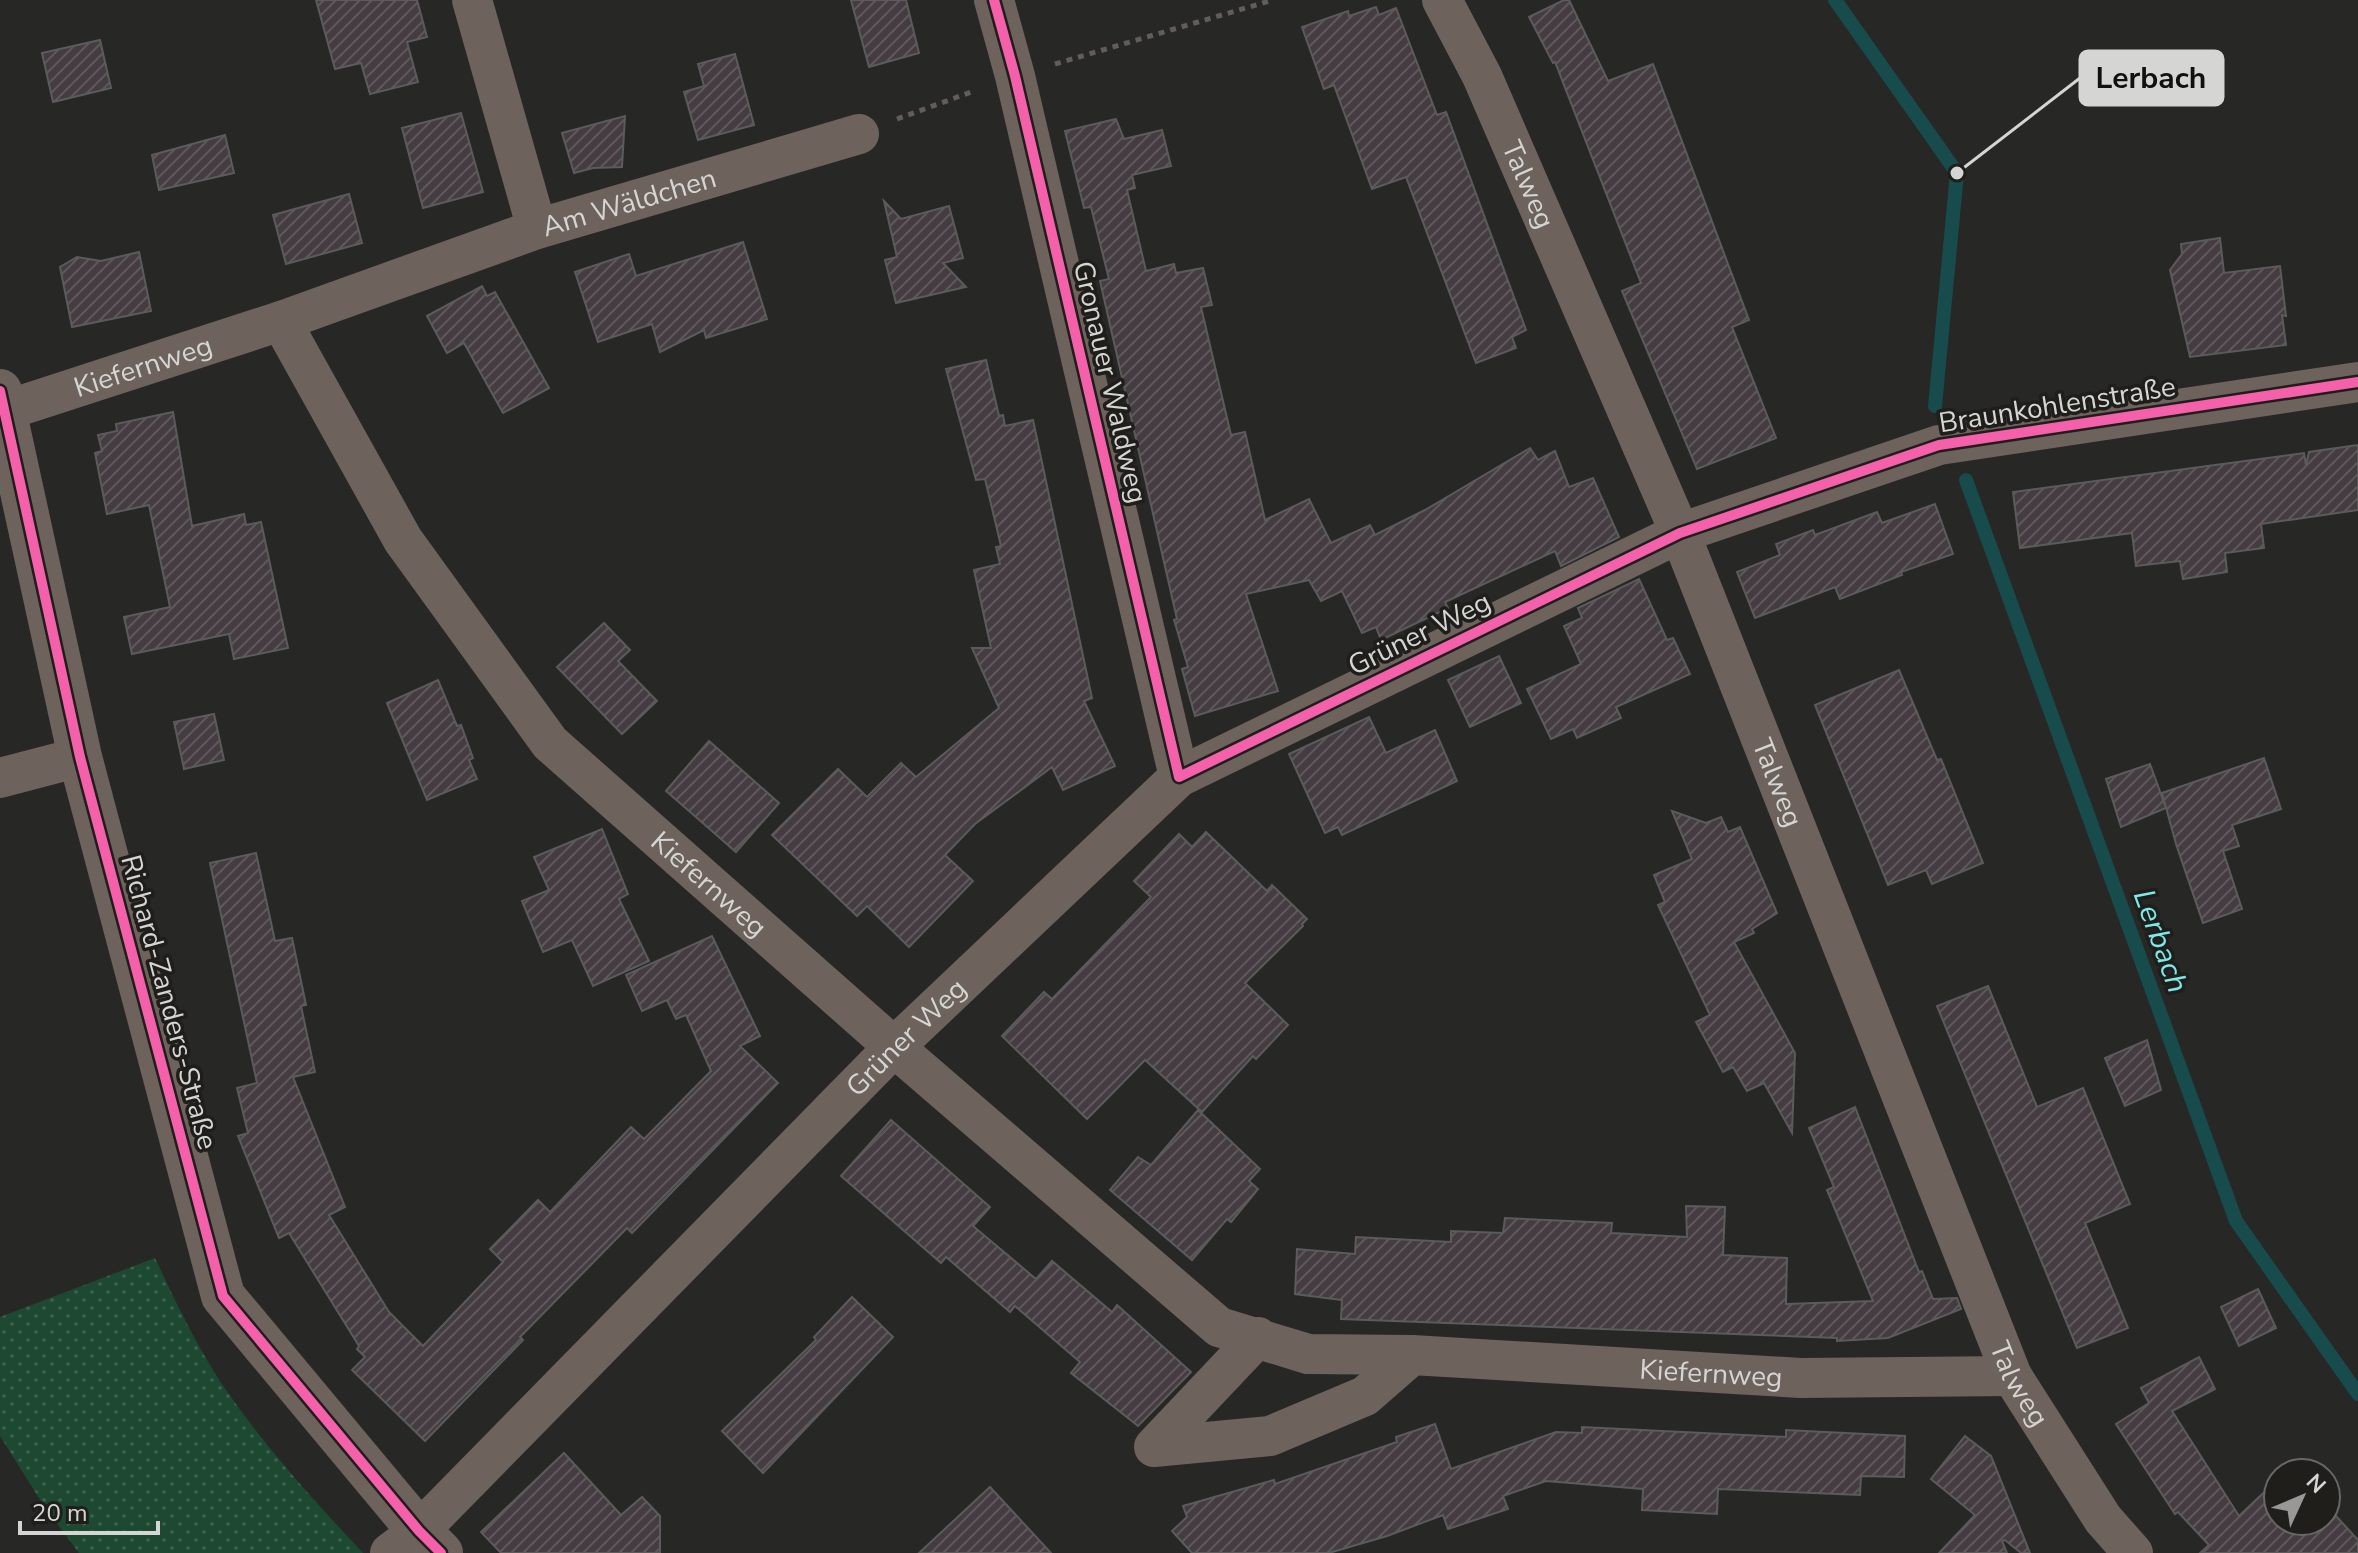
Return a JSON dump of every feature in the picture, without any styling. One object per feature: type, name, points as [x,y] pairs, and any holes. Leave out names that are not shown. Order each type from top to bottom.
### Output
[{"type":"street","name":"Am Wäldchen","points":[[472,0],[537,229],[859,134]]},
{"type":"street","name":"Gronauer Waldweg","points":[[994,0],[1015,76],[1179,777]]},
{"type":"street","name":"Talweg","points":[[1442,0],[1482,76],[1680,533],[2012,1376],[2103,1519],[2133,1553]]},
{"type":"street","name":"Kiefernweg","points":[[2,401],[281,321],[537,229]]},
{"type":"street","name":"Kiefernweg","points":[[281,321],[403,540],[550,743],[894,1047],[1219,1327],[1308,1354],[1412,1355],[1801,1378],[2012,1376]]},
{"type":"street","name":"Braunkohlenstraße","points":[[1680,533],[1939,445],[2358,382]]},
{"type":"street","name":"Richard-Zanders-Straße","points":[[2,401],[80,757],[223,1296],[417,1546]]},
{"type":"street","name":"Grüner Weg","points":[[417,1546],[894,1047],[1179,777],[1680,533]]},
{"type":"street","points":[[0,778],[80,757]]},
{"type":"street","points":[[1258,1337],[1154,1447],[1270,1436],[1365,1396],[1412,1355]]},
{"type":"path","points":[[859,134],[1015,76],[1273,0]]},
{"type":"green space","points":[[155,1258],[198,1344],[228,1393],[292,1475],[363,1553],[79,1553],[44,1506],[0,1436],[0,1317]]},
{"type":"building","points":[[316,0],[417,0],[427,37],[407,42],[418,82],[370,94],[361,63],[335,69]]},
{"type":"building","points":[[851,0],[906,0],[919,53],[869,67]]},
{"type":"building","points":[[1569,0],[1608,81],[1653,64],[1749,320],[1732,327],[1776,438],[1697,469],[1622,291],[1641,283],[1555,62],[1529,17]]},
{"type":"building","points":[[1376,7],[1379,15],[1396,8],[1437,115],[1446,112],[1526,330],[1512,337],[1516,348],[1476,363],[1406,177],[1372,189],[1334,85],[1324,89],[1302,27],[1348,11],[1349,16]]},
{"type":"building","points":[[100,40],[111,88],[53,102],[42,53]]},
{"type":"building","points":[[735,54],[754,125],[698,140],[684,92],[704,86],[698,64]]},
{"type":"building","points":[[461,113],[483,192],[423,208],[402,128]]},
{"type":"building","points":[[625,116],[622,167],[593,168],[574,173],[562,133]]},
{"type":"building","points":[[1116,119],[1124,139],[1162,130],[1171,166],[1132,175],[1135,188],[1127,190],[1146,271],[1174,264],[1176,273],[1203,268],[1212,305],[1201,307],[1231,435],[1245,432],[1265,520],[1309,499],[1331,543],[1370,525],[1375,535],[1425,510],[1530,448],[1538,460],[1555,451],[1569,487],[1593,478],[1619,537],[1561,566],[1555,551],[1445,602],[1448,608],[1381,640],[1376,627],[1362,633],[1342,591],[1321,601],[1309,580],[1246,594],[1278,691],[1195,716],[1182,669],[1188,667],[1174,620],[1177,619],[1100,281],[1109,279],[1091,207],[1084,208],[1065,131]]},
{"type":"building","points":[[225,135],[234,173],[159,190],[152,155]]},
{"type":"building","points":[[349,194],[362,243],[286,264],[273,215]]},
{"type":"building","points":[[884,201],[901,219],[949,206],[963,258],[943,263],[966,287],[896,303],[885,260],[897,257]]},
{"type":"building","points":[[2220,238],[2224,273],[2280,266],[2286,345],[2190,357],[2170,270],[2182,254],[2181,244]]},
{"type":"building","points":[[743,242],[767,319],[706,338],[704,330],[660,352],[652,324],[598,342],[575,272],[629,254],[636,276]]},
{"type":"building","points":[[139,252],[151,311],[72,327],[60,267],[77,257],[101,261]]},
{"type":"building","points":[[482,286],[487,296],[495,292],[549,388],[503,413],[464,343],[447,353],[427,316]]},
{"type":"building","points":[[986,360],[999,416],[1003,415],[1005,426],[1033,420],[1092,698],[1084,701],[1115,766],[1063,790],[1052,767],[975,824],[945,855],[973,881],[909,947],[867,906],[857,916],[772,835],[838,769],[867,797],[901,763],[916,777],[999,708],[972,648],[991,648],[974,570],[1000,564],[996,547],[1001,546],[985,479],[976,480],[946,369]]},
{"type":"building","points":[[173,412],[192,526],[244,514],[246,525],[261,522],[288,648],[234,659],[229,634],[132,654],[124,617],[170,607],[149,505],[107,514],[95,453],[102,451],[98,435],[117,431],[116,424]]},
{"type":"building","points":[[2358,445],[2358,510],[2261,524],[2264,548],[2225,553],[2227,572],[2183,579],[2180,561],[2136,566],[2132,533],[2020,548],[2013,492],[2304,453],[2306,465],[2309,452]]},
{"type":"building","points":[[1935,504],[1953,554],[1901,572],[1902,575],[1840,599],[1835,587],[1755,618],[1737,572],[1780,555],[1776,544],[1813,530],[1815,535],[1877,512],[1882,523]]},
{"type":"building","points":[[1639,579],[1667,640],[1673,638],[1690,674],[1616,707],[1621,718],[1577,738],[1573,729],[1551,739],[1527,689],[1581,664],[1564,626],[1582,618],[1578,608]]},
{"type":"building","points":[[604,623],[630,650],[618,661],[657,701],[622,734],[557,667]]},
{"type":"building","points":[[1499,656],[1521,703],[1470,727],[1448,680]]},
{"type":"building","points":[[1899,670],[1937,760],[1941,759],[1983,863],[1932,884],[1926,870],[1888,885],[1815,705]]},
{"type":"building","points":[[438,680],[457,726],[461,725],[477,779],[427,800],[387,703]]},
{"type":"building","points":[[214,714],[224,760],[184,769],[174,722]]},
{"type":"building","points":[[1369,717],[1386,753],[1435,730],[1457,781],[1342,835],[1338,827],[1325,833],[1289,754]]},
{"type":"building","points":[[709,741],[779,803],[736,852],[666,791]]},
{"type":"building","points":[[2264,758],[2281,809],[2232,825],[2239,846],[2223,851],[2242,909],[2203,923],[2162,793]]},
{"type":"building","points":[[2150,764],[2166,808],[2121,827],[2106,779]]},
{"type":"building","points":[[1672,811],[1706,823],[1721,817],[1728,832],[1740,827],[1777,913],[1752,929],[1754,933],[1734,942],[1795,1053],[1792,1133],[1764,1083],[1747,1091],[1733,1067],[1723,1072],[1696,1022],[1710,1015],[1658,905],[1665,902],[1654,875],[1692,859]]},
{"type":"building","points":[[602,829],[628,894],[619,899],[649,961],[593,986],[572,940],[543,952],[522,901],[549,890],[534,857]]},
{"type":"building","points":[[1206,832],[1267,891],[1272,885],[1307,919],[1245,983],[1288,1025],[1256,1059],[1253,1056],[1202,1112],[1145,1060],[1087,1119],[1002,1036],[1044,992],[1052,999],[1151,897],[1134,881],[1179,834],[1192,847]]},
{"type":"building","points":[[256,853],[275,941],[292,938],[306,1005],[301,1006],[315,1072],[293,1077],[345,1207],[329,1215],[389,1312],[423,1346],[503,1262],[490,1249],[538,1200],[550,1212],[631,1127],[644,1139],[711,1071],[686,1015],[676,1019],[667,1000],[642,1011],[626,975],[712,936],[760,1036],[740,1046],[778,1083],[632,1233],[627,1228],[520,1337],[523,1340],[425,1441],[352,1370],[365,1357],[357,1349],[359,1346],[289,1233],[279,1238],[238,1136],[248,1133],[237,1088],[257,1083],[210,863]]},
{"type":"building","points":[[1988,986],[2037,1107],[2083,1088],[2130,1204],[2085,1223],[2128,1328],[2077,1348],[1937,1006]]},
{"type":"building","points":[[2147,1040],[2161,1090],[2125,1106],[2105,1058]]},
{"type":"building","points":[[1855,1107],[1919,1272],[1922,1271],[1933,1299],[1957,1298],[1961,1309],[1888,1338],[1837,1341],[1837,1338],[1341,1319],[1342,1300],[1295,1294],[1297,1249],[1355,1254],[1356,1237],[1451,1242],[1451,1231],[1503,1233],[1505,1218],[1612,1223],[1611,1233],[1687,1237],[1686,1206],[1725,1207],[1723,1255],[1787,1258],[1786,1304],[1873,1301],[1827,1190],[1834,1187],[1809,1128]]},
{"type":"building","points":[[1198,1110],[1260,1169],[1249,1181],[1258,1189],[1231,1222],[1227,1219],[1192,1260],[1110,1190],[1138,1157],[1151,1165]]},
{"type":"building","points":[[891,1120],[990,1207],[973,1226],[1036,1279],[1052,1261],[1112,1312],[1117,1305],[1191,1372],[1138,1426],[1071,1373],[1080,1362],[1015,1306],[1010,1312],[946,1257],[941,1263],[841,1176]]},
{"type":"building","points":[[2258,1289],[2276,1328],[2239,1346],[2221,1307]]},
{"type":"building","points":[[852,1297],[893,1337],[763,1473],[722,1431],[816,1340],[814,1337]]},
{"type":"building","points":[[2199,1357],[2215,1389],[2172,1411],[2239,1516],[2262,1494],[2262,1537],[2342,1537],[2342,1522],[2358,1540],[2358,1553],[2200,1553],[2209,1545],[2178,1512],[2175,1514],[2116,1424],[2149,1403],[2141,1388]]},
{"type":"building","points":[[1435,1424],[1451,1469],[1556,1432],[1582,1433],[1582,1427],[1786,1437],[1786,1430],[1905,1436],[1904,1477],[1861,1476],[1860,1495],[1718,1489],[1717,1514],[1642,1510],[1643,1489],[1546,1481],[1503,1496],[1508,1509],[1448,1529],[1443,1515],[1329,1553],[1192,1553],[1172,1531],[1187,1517],[1183,1506],[1274,1480],[1275,1484],[1397,1442],[1396,1437]]},
{"type":"building","points":[[1965,1436],[1991,1456],[2030,1553],[2021,1553],[2005,1540],[2002,1541],[2007,1553],[1939,1553],[1975,1515],[1931,1479]]},
{"type":"building","points":[[564,1453],[621,1515],[642,1497],[660,1516],[660,1553],[501,1553],[481,1532]]},
{"type":"building","points":[[990,1487],[1051,1553],[919,1553]]},
{"type":"waterway","name":"Lerbach","points":[[1835,0],[1957,173],[1935,406]]},
{"type":"waterway","name":"Lerbach","points":[[1966,480],[2236,1221],[2358,1394]]},
{"type":"cycle path","points":[[994,0],[1015,76],[1179,777],[1680,533],[1939,445],[2358,382]]},
{"type":"cycle path","points":[[0,391],[80,757],[223,1296],[419,1531],[441,1553]]},
{"type":"place","name":"Lerbach","points":[[1957,173]]}]
